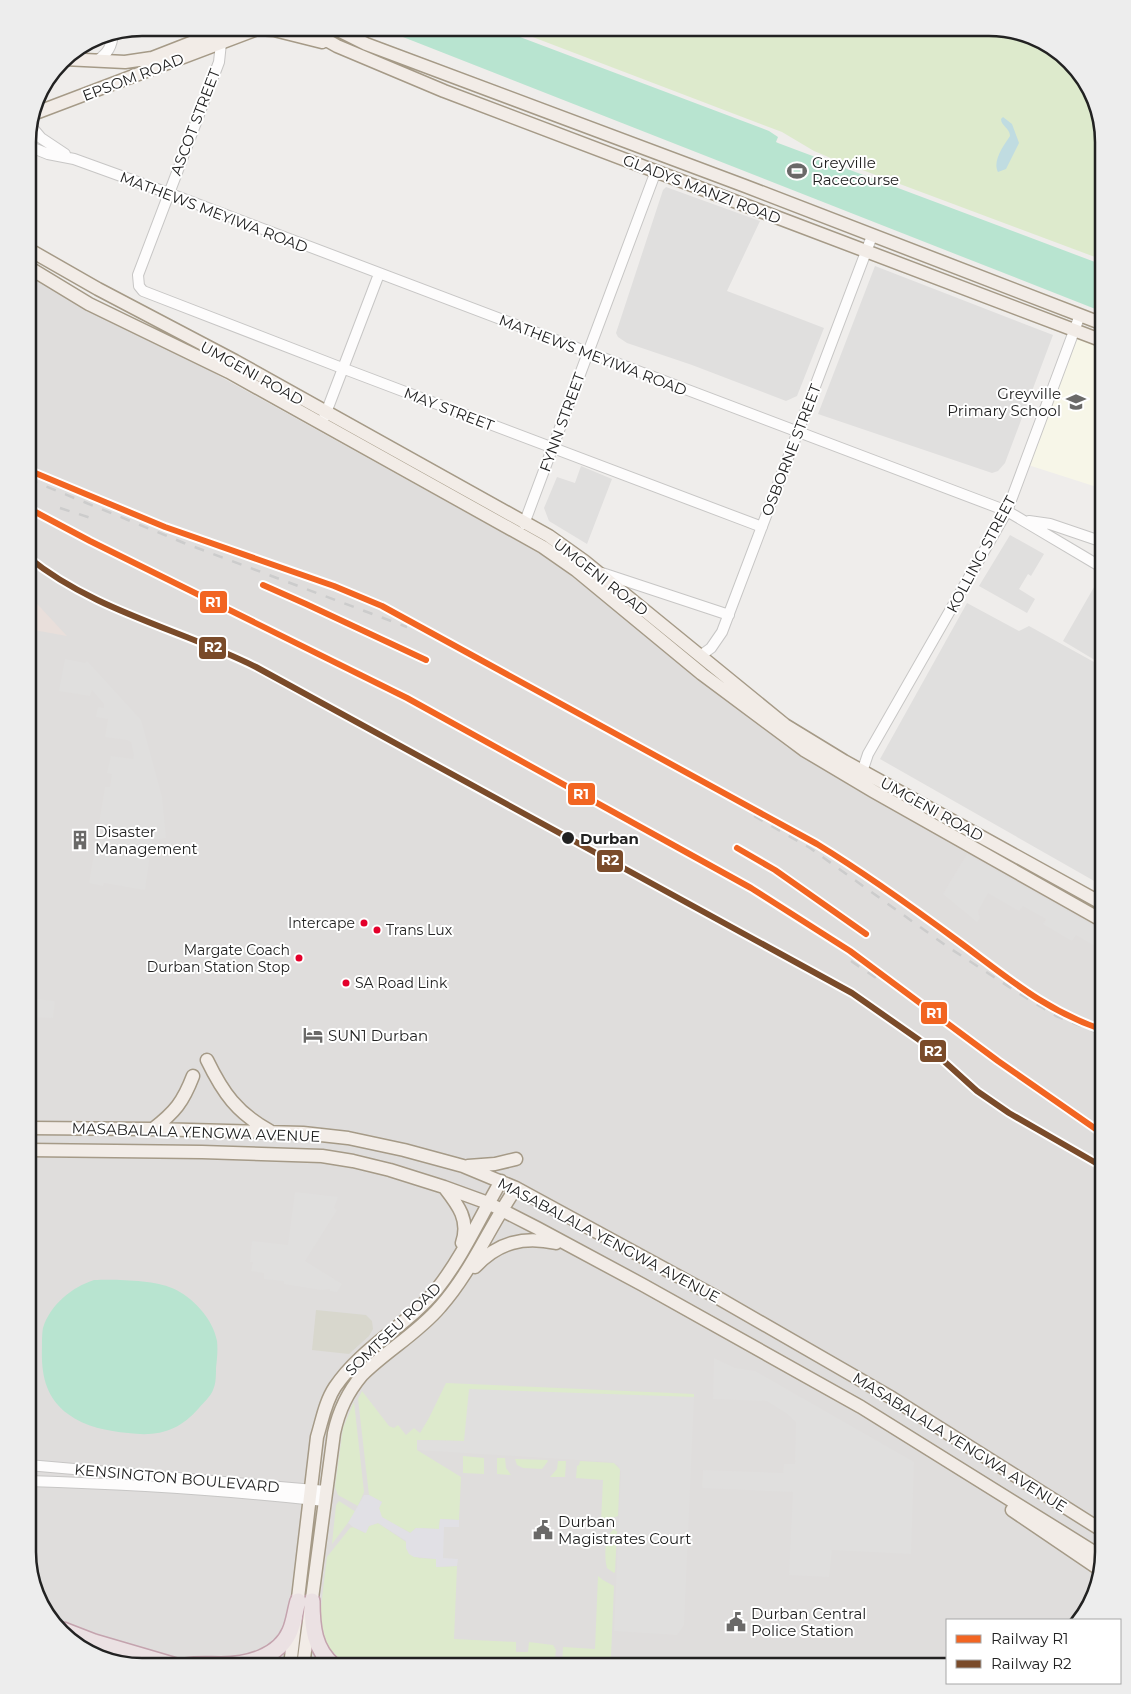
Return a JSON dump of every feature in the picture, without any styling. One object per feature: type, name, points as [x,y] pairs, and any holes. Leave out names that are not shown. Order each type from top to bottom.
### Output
[{"type":"highway","points":[[261,1658],[277,1649],[285,1641],[305,1601]]},
{"type":"highway","points":[[305,1601],[315,1636],[322,1654],[326,1658]]},
{"type":"highway","points":[[78,1636],[149,1658]]},
{"type":"main road","name":"EPSOM ROAD","points":[[76,59],[132,61],[152,58],[208,36]]},
{"type":"main road","name":"EPSOM ROAD","points":[[41,111],[237,36]]},
{"type":"main road","points":[[298,36],[337,46]]},
{"type":"main road","name":"GLADYS MANZI ROAD","points":[[319,36],[337,46],[444,91],[655,175],[1095,338]]},
{"type":"main road","name":"GLADYS MANZI ROAD","points":[[350,36],[366,44],[663,155],[1095,321]]},
{"type":"main road","points":[[444,91],[450,76]]},
{"type":"main road","points":[[655,175],[663,155]]},
{"type":"main road","name":"UMGENI ROAD","points":[[36,254],[288,399],[568,548],[786,725],[860,776],[1095,916]]},
{"type":"main road","name":"UMGENI ROAD","points":[[36,272],[89,304],[232,367]]},
{"type":"main road","points":[[89,304],[98,289]]},
{"type":"main road","name":"UMGENI ROAD","points":[[324,418],[557,556],[658,639],[782,735],[1095,899]]},
{"type":"main road","points":[[207,1060],[217,1080],[234,1105],[250,1119],[274,1132]]},
{"type":"main road","points":[[153,1129],[179,1106],[193,1076]]},
{"type":"main road","name":"MASABALALA YENGWA AVENUE","points":[[36,1128],[303,1133],[348,1138],[404,1150],[463,1166],[516,1188],[720,1299],[924,1419],[1095,1525]]},
{"type":"main road","name":"MASABALALA YENGWA AVENUE","points":[[36,1150],[202,1152],[322,1156],[390,1170],[488,1203],[718,1326],[861,1407],[1095,1553]]},
{"type":"main road","points":[[463,1166],[495,1164],[516,1159]]},
{"type":"main road","name":"SOMTSEU ROAD","points":[[303,1658],[310,1494],[317,1437],[327,1403],[334,1388],[352,1365],[435,1291],[449,1272],[501,1181]]},
{"type":"main road","points":[[444,1187],[460,1208],[465,1224],[462,1244],[449,1272]]},
{"type":"main road","name":"SOMTSEU ROAD","points":[[292,1658],[326,1496],[337,1421],[343,1403],[352,1387],[375,1362],[412,1334],[439,1309],[462,1281],[516,1188]]},
{"type":"main road","points":[[462,1281],[486,1256],[498,1247],[510,1242],[536,1240],[568,1245]]},
{"type":"main road","points":[[861,1407],[1094,1566]]},
{"type":"main road","points":[[924,1419],[1029,1478],[1095,1518]]},
{"type":"street","points":[[98,60],[108,52],[112,41]]},
{"type":"street","name":"ASCOT STREET","points":[[139,286],[138,276],[219,62],[221,42]]},
{"type":"street","name":"MATHEWS MEYIWA ROAD","points":[[36,132],[50,146],[74,160]]},
{"type":"street","name":"MATHEWS MEYIWA ROAD","points":[[36,149],[74,160],[168,193],[1007,511],[1095,563]]},
{"type":"street","name":"FYNN STREET","points":[[524,524],[655,175]]},
{"type":"street","name":"OSBORNE STREET","points":[[700,656],[712,648],[717,641],[729,615],[872,236]]},
{"type":"street","points":[[324,418],[379,274]]},
{"type":"street","name":"MAY STREET","points":[[139,286],[143,291],[152,296],[762,528]]},
{"type":"street","name":"KOLLING STREET","points":[[860,776],[868,754],[1007,511],[1080,316]]},
{"type":"street","points":[[1026,521],[1050,524],[1095,539]]},
{"type":"street","points":[[596,572],[729,615]]},
{"type":"street","name":"KENSINGTON BOULEVARD","points":[[36,1466],[326,1496]]},
{"type":"street","name":"KENSINGTON BOULEVARD","points":[[36,1481],[310,1494]]},
{"type":"shaded area","points":[[666,187],[760,221],[727,291],[824,328],[797,396],[786,401],[692,365],[627,343],[618,337],[616,333],[663,190]]},
{"type":"shaded area","points":[[875,266],[1053,335],[1005,463],[998,471],[992,473],[818,414]]},
{"type":"shaded area","points":[[36,274],[550,559],[787,747],[1095,917],[1095,1552],[1094,1566],[1087,1592],[1073,1616],[1071,1619],[946,1619],[946,1658],[135,1658],[108,1652],[83,1640],[63,1622],[50,1605],[40,1579],[36,1552]]},
{"type":"shaded area","name":"Greyville Primary School","points":[[1074,331],[1095,338],[1095,486],[1025,464]]},
{"type":"shaded area","points":[[581,466],[612,479],[587,544],[549,521],[544,508],[557,477],[575,483]]},
{"type":"shaded area","points":[[1010,535],[1044,554],[1031,576],[1028,574],[1019,589],[1035,599],[1027,613],[979,586]]},
{"type":"shaded area","points":[[1095,585],[1095,660],[1063,641]]},
{"type":"shaded area","points":[[36,603],[67,636],[36,630]]},
{"type":"shaded area","points":[[967,603],[1019,631],[1029,626],[1095,663],[1095,881],[880,759]]},
{"type":"shaded area","points":[[65,659],[85,663],[87,661],[141,720],[162,797],[166,838],[152,840],[145,890],[104,883],[103,886],[89,883],[105,787],[110,787],[112,774],[107,773],[111,756],[133,759],[134,755],[131,742],[105,737],[108,719],[96,717],[98,707],[104,708],[104,704],[92,690],[90,696],[59,691]]},
{"type":"shaded area","points":[[967,854],[1095,926],[1095,946],[1076,935],[1072,941],[1043,924],[1046,919],[1023,906],[1019,911],[988,893],[978,911],[980,918],[977,922],[943,894]]},
{"type":"shaded area","points":[[36,999],[55,1001],[53,1018],[36,1017]]},
{"type":"shaded area","points":[[295,1192],[338,1197],[334,1208],[337,1210],[305,1261],[342,1284],[337,1292],[330,1291],[330,1289],[321,1290],[284,1284],[284,1281],[264,1279],[264,1273],[251,1271],[253,1262],[250,1262],[252,1241],[288,1245]]},
{"type":"shaded area","points":[[316,1310],[366,1315],[372,1321],[373,1329],[369,1336],[349,1354],[312,1350]]},
{"type":"shaded area","points":[[714,1358],[735,1368],[755,1371],[914,1462],[911,1554],[832,1550],[829,1577],[789,1575],[793,1492],[702,1488],[703,1470],[783,1473],[784,1464],[795,1464],[796,1422],[767,1401],[713,1399]]},
{"type":"shaded area","points":[[469,1389],[694,1397],[684,1625],[677,1635],[614,1631],[621,1472],[618,1465],[612,1462],[417,1450],[417,1440],[464,1441]]},
{"type":"shaded area","points":[[364,1495],[369,1495],[382,1502],[379,1508],[382,1517],[410,1533],[416,1528],[439,1529],[440,1519],[459,1520],[459,1527],[444,1527],[443,1558],[458,1559],[457,1566],[436,1567],[436,1559],[414,1557],[409,1554],[406,1548],[406,1541],[378,1523],[369,1526],[366,1533],[353,1527],[348,1523]]},
{"type":"green space","name":"Greyville Racecourse","points":[[400,36],[517,36],[769,131],[778,137],[776,142],[778,143],[1095,262],[1095,309]]},
{"type":"green space","points":[[530,36],[996,36],[1010,38],[1036,47],[1059,63],[1073,78],[1081,89],[1091,115],[1095,142],[1095,257],[833,159],[814,151],[782,132]]},
{"type":"green space","points":[[94,1280],[123,1280],[164,1285],[187,1297],[207,1317],[217,1341],[214,1388],[209,1397],[191,1416],[176,1427],[167,1431],[149,1434],[97,1428],[68,1414],[49,1392],[42,1366],[43,1330],[46,1320],[56,1305],[70,1292]]},
{"type":"green space","points":[[446,1383],[694,1394],[694,1397],[464,1441],[418,1440],[417,1450],[461,1477],[459,1520],[440,1519],[439,1529],[416,1528],[411,1533],[381,1517],[379,1508],[382,1502],[369,1495],[358,1399],[362,1391],[389,1426],[394,1428],[398,1425],[406,1435],[414,1428],[420,1433]]},
{"type":"green space","points":[[354,1402],[364,1492],[358,1506],[338,1495],[335,1487],[343,1428]]},
{"type":"green space","points":[[463,1456],[484,1458],[484,1474],[463,1473]]},
{"type":"green space","points":[[497,1458],[505,1458],[506,1468],[511,1475],[497,1474]]},
{"type":"green space","points":[[515,1459],[548,1461],[542,1469],[523,1468],[517,1465]]},
{"type":"green space","points":[[558,1461],[566,1461],[565,1477],[550,1477],[557,1469]]},
{"type":"green space","points":[[580,1461],[614,1463],[620,1469],[618,1516],[601,1522],[603,1480],[576,1478],[577,1466]]},
{"type":"green space","points":[[339,1501],[356,1512],[332,1544],[336,1505]]},
{"type":"green space","points":[[378,1523],[406,1542],[419,1558],[437,1559],[436,1567],[457,1566],[454,1639],[516,1642],[516,1652],[528,1652],[529,1642],[553,1645],[556,1650],[555,1658],[339,1658],[322,1641],[319,1623],[327,1557],[350,1528],[353,1527],[365,1533],[369,1526]]},
{"type":"green space","points":[[616,1528],[614,1573],[607,1568],[605,1552],[609,1535]]},
{"type":"green space","points":[[598,1576],[614,1586],[611,1656],[610,1658],[562,1658],[563,1647],[595,1649]]},
{"type":"water","points":[[1003,117],[1012,124],[1019,143],[1006,169],[998,172],[996,163],[1002,148],[1010,136],[1009,131],[1001,121]]},
{"type":"railway","points":[[36,473],[199,540],[349,592],[382,606],[439,637]]},
{"type":"railway","points":[[36,482],[184,543],[407,627]]},
{"type":"railway","points":[[60,508],[97,520]]},
{"type":"railway","points":[[754,816],[810,848],[948,947],[1023,996],[1056,1016],[1095,1032]]},
{"type":"railway","points":[[804,837],[868,876],[961,943],[1003,976]]},
{"type":"railway","points":[[851,961],[882,982]]},
{"type":"rail line","name":"R1","points":[[36,473],[165,527],[334,586],[382,606],[817,844],[906,903],[1027,992],[1062,1013],[1095,1027]]},
{"type":"rail line","name":"R1","points":[[36,512],[90,541],[407,698],[751,888],[850,951],[998,1061],[1095,1128]]},
{"type":"rail line","name":"R2","points":[[36,563],[81,592],[109,606],[256,667],[852,993],[925,1044],[977,1091],[1009,1113],[1095,1162]]},
{"type":"rail line","name":"R1","points":[[263,585],[426,660]]},
{"type":"rail line","name":"R1","points":[[737,848],[775,870],[866,934]]},
{"type":"place","name":"Greyville Racecourse","points":[[797,171]]},
{"type":"place","name":"Greyville Primary School","points":[[1076,402]]},
{"type":"place","name":"Durban","points":[[568,838]]},
{"type":"place","name":"Disaster Management","points":[[80,840]]},
{"type":"place","name":"Intercape","points":[[364,923]]},
{"type":"place","name":"Trans Lux","points":[[377,930]]},
{"type":"place","name":"Margate Coach Durban Station Stop","points":[[299,958]]},
{"type":"place","name":"SA Road Link","points":[[346,983]]},
{"type":"place","name":"SUN1 Durban","points":[[313,1035]]},
{"type":"place","name":"Durban Magistrates Court","points":[[543,1530]]},
{"type":"place","name":"Durban Central Police Station","points":[[736,1622]]}]
